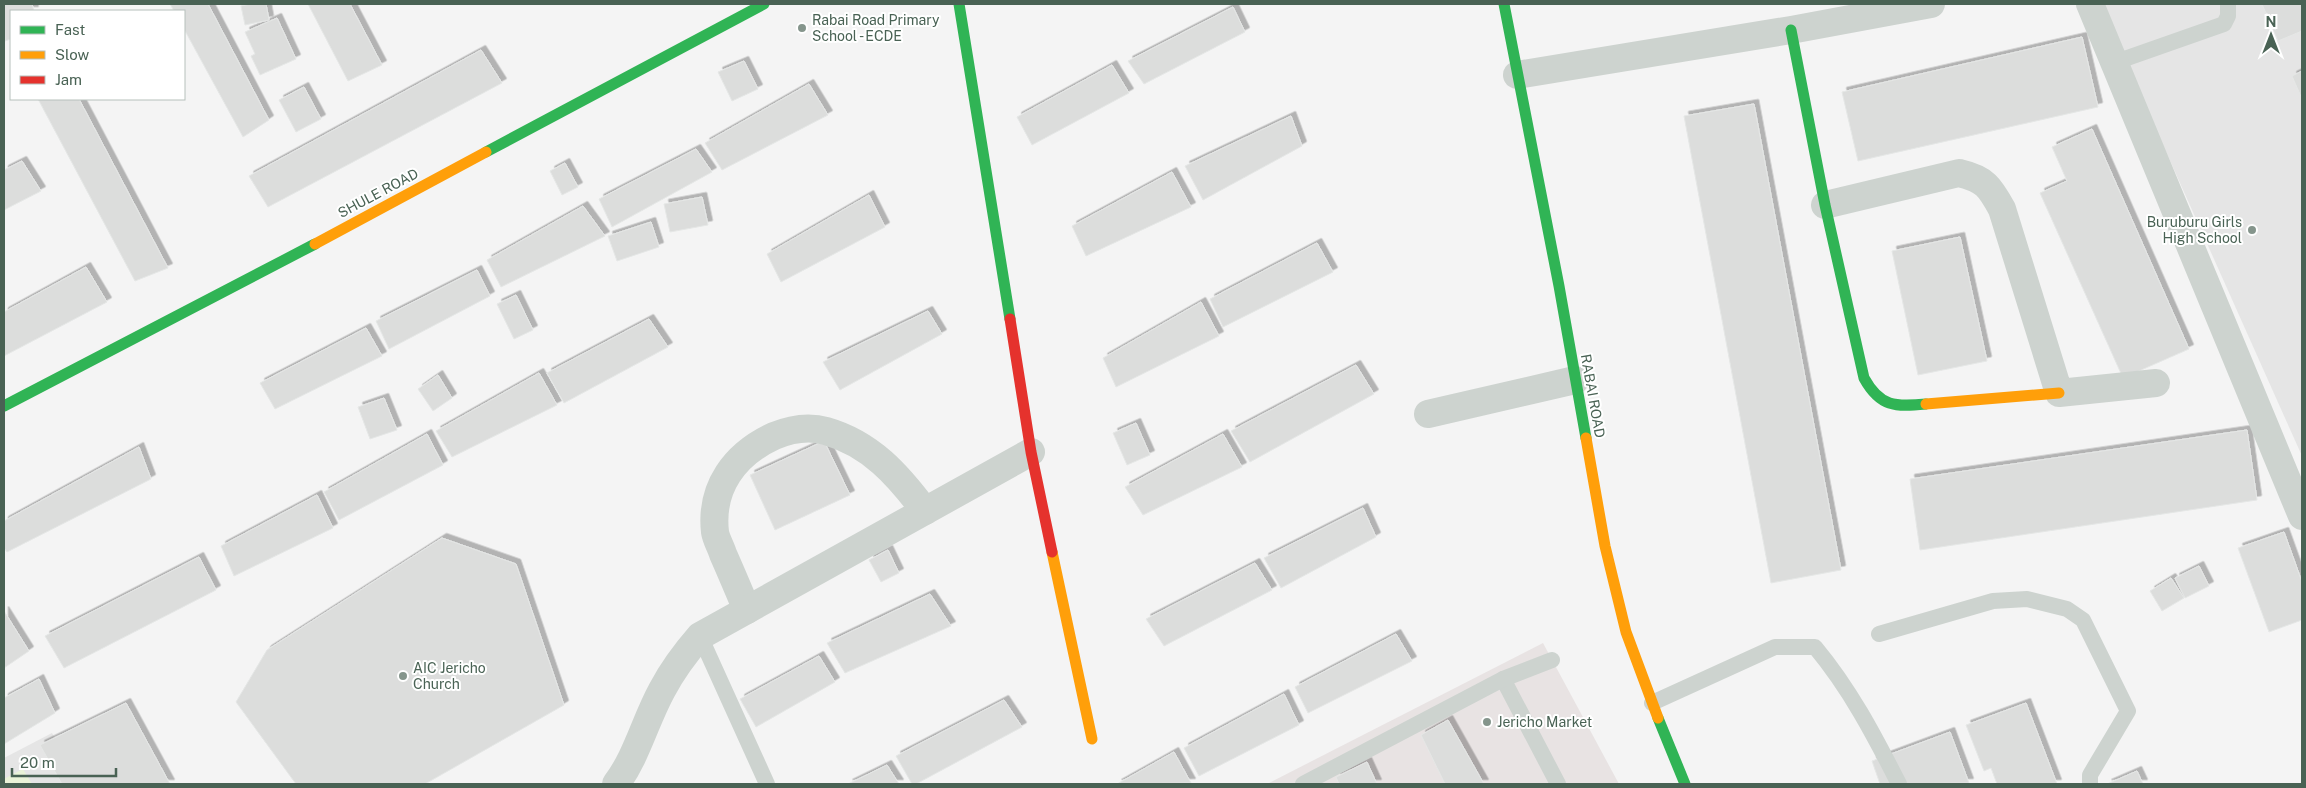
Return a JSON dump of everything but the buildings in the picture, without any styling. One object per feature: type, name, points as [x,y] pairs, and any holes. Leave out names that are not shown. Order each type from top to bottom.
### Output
[{"type":"street","name":"SHULE ROAD","points":[[4,406],[236,286],[764,4]]},
{"type":"street","points":[[959,4],[1031,452],[1092,739]]},
{"type":"street","name":"RABAI ROAD","points":[[1504,4],[1605,546],[1626,632],[1685,784]]},
{"type":"street","points":[[1518,74],[1791,30],[1931,4]]},
{"type":"street","points":[[2090,4],[2302,516]]},
{"type":"street","points":[[1791,30],[1825,205],[1864,378],[1872,393],[1880,402],[1892,406],[1908,406],[2156,383]]},
{"type":"street","points":[[1825,205],[1959,174],[1975,177],[1983,182],[1991,190],[2002,210],[2059,392]]},
{"type":"street","points":[[1428,414],[1575,380]]},
{"type":"street","points":[[747,610],[715,533],[717,501],[728,473],[743,454],[760,443],[781,434],[804,428],[826,431],[860,446],[878,458],[898,476],[924,511]]},
{"type":"street","points":[[616,784],[626,771],[662,689],[688,649],[700,636],[1031,452]]},
{"type":"lane","points":[[2113,62],[2224,24],[2228,16],[2228,4]]},
{"type":"lane","points":[[1879,634],[1993,601],[2027,599],[2067,609],[2075,614],[2083,620],[2128,711],[2090,775],[2090,784]]},
{"type":"lane","points":[[700,636],[766,784]]},
{"type":"lane","points":[[1652,703],[1775,647],[1814,647],[1838,675],[1865,718],[1899,784]]},
{"type":"lane","points":[[1303,784],[1502,678],[1552,660]]},
{"type":"lane","points":[[1502,678],[1558,784]]},
{"type":"shaded area","name":"Buruburu Girls High School","points":[[2100,4],[2302,4],[2302,456]]},
{"type":"shaded area","name":"Jericho Market","points":[[1543,643],[1619,784],[1267,784]]},
{"type":"shaded area","points":[[52,733],[81,784],[4,784],[4,758]]},
{"type":"green space","points":[[23,769],[32,784],[4,784],[4,779]]},
{"type":"traffic: fast","points":[[486,152],[764,4]]},
{"type":"traffic: fast","points":[[959,4],[1010,319]]},
{"type":"traffic: fast","points":[[1504,4],[1559,286],[1586,438]]},
{"type":"traffic: fast","points":[[1791,30],[1825,205],[1864,378],[1876,395],[1889,403],[1897,405],[1926,404]]},
{"type":"traffic: fast","points":[[4,406],[315,244]]},
{"type":"traffic: fast","points":[[1658,718],[1685,784]]},
{"type":"traffic: slow","points":[[315,244],[486,152]]},
{"type":"traffic: slow","points":[[1926,404],[2059,393]]},
{"type":"traffic: slow","points":[[1586,438],[1605,546],[1626,632],[1658,718]]},
{"type":"traffic: slow","points":[[1052,552],[1092,739]]},
{"type":"traffic: jam","points":[[1010,319],[1031,452],[1052,552]]},
{"type":"place","name":"Rabai Road Primary School - ECDE","points":[[802,28]]},
{"type":"place","name":"Buruburu Girls High School","points":[[2252,230]]},
{"type":"place","name":"AIC Jericho Church","points":[[403,676]]},
{"type":"place","name":"Jericho Market","points":[[1487,722]]}]
